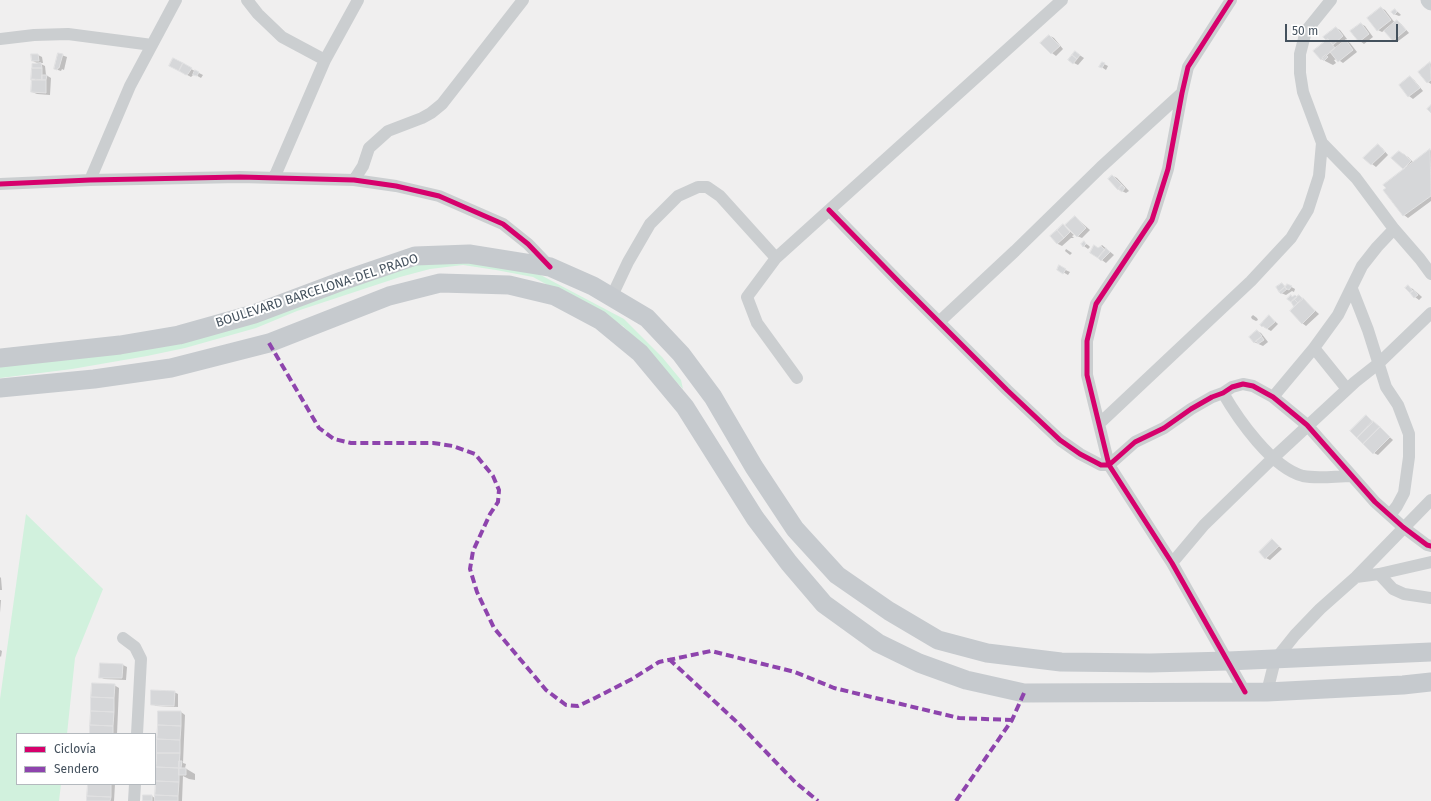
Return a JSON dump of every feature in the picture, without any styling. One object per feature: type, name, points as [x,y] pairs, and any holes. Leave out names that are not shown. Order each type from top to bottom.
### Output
[{"type":"main road","name":"BOULEVARD BARCELONA-DEL PRADO","points":[[0,358],[120,345],[178,335],[254,314],[342,281],[415,256],[469,254],[550,267],[593,286],[610,298],[647,318],[681,354],[714,397],[754,467],[795,529],[837,575],[889,610],[938,640],[987,653],[1061,662],[1150,663],[1275,660],[1431,652]]},
{"type":"main road","name":"BOULEVARD BARCELONA-DEL PRADO","points":[[0,388],[94,379],[171,368],[269,343],[389,296],[440,283],[509,286],[556,296],[600,320],[640,353],[685,407],[755,518],[789,563],[824,604],[878,643],[919,663],[966,680],[1024,693],[1267,692],[1403,685],[1431,682]]},
{"type":"main road","points":[[685,407],[714,397]]},
{"type":"street","points":[[90,180],[130,86],[176,0]]},
{"type":"street","points":[[248,0],[258,14],[282,37],[325,60]]},
{"type":"street","points":[[274,178],[325,60],[358,0]]},
{"type":"street","points":[[354,180],[363,166],[369,148],[388,131],[422,118],[442,104],[523,0]]},
{"type":"street","points":[[797,378],[757,323],[747,297],[776,258],[1062,0]]},
{"type":"street","points":[[1231,0],[1188,67],[1168,169],[1152,220],[1096,304],[1087,341],[1087,376],[1100,423],[1109,465],[1172,563],[1245,692]]},
{"type":"street","points":[[1331,0],[1306,31],[1300,54],[1300,73],[1303,92],[1322,143],[1356,178],[1394,230],[1420,259],[1431,274]]},
{"type":"street","points":[[0,39],[34,35],[68,34],[152,45]]},
{"type":"street","points":[[939,322],[1015,252],[1101,167],[1182,93]]},
{"type":"street","points":[[1100,423],[1250,281],[1291,238],[1308,210],[1319,176],[1322,143]]},
{"type":"street","points":[[0,184],[90,180],[240,177],[354,180],[396,186],[440,196],[503,224],[528,244],[550,267]]},
{"type":"street","points":[[610,298],[628,262],[650,224],[678,196],[698,187],[707,187],[720,196],[776,258]]},
{"type":"street","points":[[829,210],[900,284],[1007,390],[1060,440],[1080,454],[1101,465],[1109,465],[1135,442],[1164,428],[1196,406],[1232,387],[1243,384],[1253,386],[1273,397],[1308,425],[1375,502],[1403,527],[1427,545],[1431,546]]},
{"type":"street","points":[[1273,397],[1314,348],[1338,315],[1362,266],[1377,246],[1394,230]]},
{"type":"street","points":[[1352,289],[1368,330],[1386,386],[1398,405],[1409,434],[1409,457],[1404,493],[1390,515]]},
{"type":"street","points":[[1172,563],[1204,525],[1272,458],[1347,389],[1379,363],[1431,313]]},
{"type":"street","points":[[1314,348],[1347,389]]},
{"type":"street","points":[[1223,393],[1234,413],[1253,437],[1272,458],[1292,471],[1302,475],[1315,477],[1352,476]]},
{"type":"street","points":[[1267,692],[1275,660],[1295,634],[1356,577],[1403,527],[1428,505]]},
{"type":"street","points":[[1356,577],[1379,574],[1431,562]]},
{"type":"street","points":[[1379,574],[1393,589],[1404,594],[1431,598]]},
{"type":"street","points":[[123,638],[135,647],[141,659],[137,733]]},
{"type":"street","points":[[134,801],[135,785]]},
{"type":"green space","points":[[466,260],[533,271],[624,319],[662,357],[681,380],[683,389],[623,326],[533,277],[463,265],[430,269],[400,277],[297,311],[256,328],[185,348],[72,369],[0,378],[0,365],[102,353],[395,269],[428,262]]},
{"type":"green space","points":[[26,514],[103,589],[75,658],[67,733],[16,733],[16,785],[61,785],[59,801],[0,801],[0,699]]},
{"type":"building","points":[[1381,7],[1391,20],[1377,31],[1367,18]]},
{"type":"building","points":[[1395,9],[1397,12],[1394,15],[1391,12]]},
{"type":"building","points":[[1397,20],[1406,30],[1393,41],[1384,31]]},
{"type":"building","points":[[1361,23],[1369,34],[1359,42],[1350,31]]},
{"type":"building","points":[[1336,27],[1343,36],[1333,45],[1328,39],[1326,40],[1323,37]]},
{"type":"building","points":[[1049,35],[1060,46],[1051,54],[1040,43]]},
{"type":"building","points":[[1328,39],[1335,48],[1321,60],[1313,51]]},
{"type":"building","points":[[1346,40],[1353,50],[1338,62],[1330,52]]},
{"type":"building","points":[[1075,51],[1080,55],[1077,59],[1072,55]]},
{"type":"building","points":[[58,53],[63,54],[57,70],[54,69]]},
{"type":"building","points":[[31,54],[38,54],[39,61],[32,61]]},
{"type":"building","points":[[1072,55],[1077,59],[1073,64],[1068,60]]},
{"type":"building","points":[[1326,55],[1328,57],[1324,61],[1322,58]]},
{"type":"building","points":[[173,58],[183,63],[179,71],[169,66]]},
{"type":"building","points":[[1102,62],[1105,63],[1102,68],[1099,67]]},
{"type":"building","points":[[1430,62],[1431,80],[1427,83],[1418,72]]},
{"type":"building","points":[[41,63],[42,68],[32,68],[32,64]]},
{"type":"building","points":[[183,63],[192,68],[186,75],[179,71]]},
{"type":"building","points":[[32,68],[42,68],[42,80],[31,80]]},
{"type":"building","points":[[195,70],[199,72],[197,76],[193,75]]},
{"type":"building","points":[[42,75],[47,75],[46,80],[42,80]]},
{"type":"building","points":[[1410,76],[1420,88],[1408,97],[1399,85]]},
{"type":"building","points":[[32,79],[46,80],[46,93],[31,92]]},
{"type":"building","points":[[1431,105],[1431,113],[1427,109]]},
{"type":"building","points":[[1378,144],[1385,152],[1371,165],[1363,158]]},
{"type":"building","points":[[1430,149],[1431,196],[1403,216],[1383,190],[1386,188],[1383,185]]},
{"type":"building","points":[[1399,151],[1411,161],[1403,169],[1391,158]]},
{"type":"building","points":[[1112,175],[1122,185],[1118,190],[1108,179]]},
{"type":"building","points":[[1122,185],[1125,188],[1122,192],[1118,189]]},
{"type":"building","points":[[1075,216],[1086,228],[1077,237],[1065,225]]},
{"type":"building","points":[[1063,224],[1070,232],[1064,238],[1057,230]]},
{"type":"building","points":[[1057,230],[1064,238],[1057,244],[1050,236]]},
{"type":"building","points":[[1084,241],[1086,244],[1083,247],[1081,244]]},
{"type":"building","points":[[1094,245],[1098,248],[1101,246],[1105,250],[1098,258],[1090,253]]},
{"type":"building","points":[[1106,248],[1110,252],[1101,261],[1098,258]]},
{"type":"building","points":[[1059,265],[1066,269],[1063,274],[1057,270]]},
{"type":"building","points":[[1282,283],[1285,287],[1279,292],[1276,287]]},
{"type":"building","points":[[1287,284],[1292,286],[1289,290],[1285,288]]},
{"type":"building","points":[[1408,285],[1413,291],[1410,293],[1405,288]]},
{"type":"building","points":[[1285,287],[1287,289],[1281,294],[1279,292]]},
{"type":"building","points":[[1414,290],[1418,295],[1414,298],[1410,293]]},
{"type":"building","points":[[1291,295],[1292,297],[1295,295],[1297,297],[1291,302],[1287,299]]},
{"type":"building","points":[[1299,295],[1303,299],[1298,303],[1294,299]]},
{"type":"building","points":[[1303,298],[1315,311],[1302,324],[1290,311]]},
{"type":"building","points":[[1294,299],[1298,303],[1294,307],[1291,302]]},
{"type":"building","points":[[1269,315],[1275,322],[1267,329],[1260,325]]},
{"type":"building","points":[[1257,330],[1262,336],[1254,343],[1249,337]]},
{"type":"building","points":[[1262,337],[1264,340],[1258,344],[1256,341]]},
{"type":"building","points":[[1366,415],[1373,422],[1357,438],[1350,431]]},
{"type":"building","points":[[1373,421],[1380,427],[1363,444],[1357,438]]},
{"type":"building","points":[[1380,427],[1390,437],[1373,454],[1363,444]]},
{"type":"building","points":[[1272,539],[1279,546],[1265,559],[1259,552]]},
{"type":"building","points":[[100,663],[123,664],[122,678],[99,678]]},
{"type":"building","points":[[92,683],[115,684],[114,698],[91,697]]},
{"type":"building","points":[[151,690],[175,691],[174,706],[151,705]]},
{"type":"building","points":[[91,697],[114,698],[114,712],[91,711]]},
{"type":"building","points":[[91,711],[114,712],[113,726],[90,725]]},
{"type":"building","points":[[158,711],[181,711],[181,726],[158,725]]},
{"type":"building","points":[[90,725],[113,726],[113,733],[90,733]]},
{"type":"building","points":[[158,725],[181,726],[180,740],[157,739]]},
{"type":"building","points":[[157,739],[180,740],[180,753],[157,753]]},
{"type":"building","points":[[157,753],[180,753],[179,768],[156,767]]},
{"type":"building","points":[[179,761],[182,761],[181,768],[179,768]]},
{"type":"building","points":[[156,767],[179,768],[179,782],[156,781]]},
{"type":"building","points":[[179,768],[186,768],[186,775],[179,775]]},
{"type":"building","points":[[156,781],[179,782],[178,796],[155,795]]},
{"type":"building","points":[[88,785],[111,785],[111,797],[87,796]]},
{"type":"building","points":[[143,795],[152,795],[152,801],[143,801]]},
{"type":"building","points":[[155,795],[178,796],[178,801],[155,801]]},
{"type":"building","points":[[87,796],[111,797],[110,801],[87,801]]},
{"type":"marked path","points":[[269,343],[319,428],[334,439],[351,443],[433,443],[453,446],[475,454],[493,476],[499,490],[498,502],[490,514],[473,551],[470,569],[477,592],[494,628],[546,690],[566,705],[578,706],[632,679],[659,662],[711,651],[795,672],[834,688],[959,718],[1012,720]]},
{"type":"marked path","points":[[669,659],[740,725],[795,782],[818,801]]},
{"type":"marked path","points":[[956,801],[1012,720],[1024,693]]},
{"type":"cycle path","points":[[1231,0],[1188,67],[1168,169],[1152,220],[1096,304],[1087,341],[1087,375],[1109,465],[1172,563],[1245,692]]},
{"type":"cycle path","points":[[0,184],[90,180],[240,177],[354,180],[396,186],[439,196],[503,224],[528,244],[550,267]]},
{"type":"cycle path","points":[[829,210],[1007,390],[1060,440],[1080,454],[1101,465],[1109,465],[1135,442],[1164,428],[1191,409],[1212,397],[1223,393],[1232,387],[1243,384],[1253,386],[1273,397],[1307,425],[1375,502],[1403,527],[1427,545],[1431,546]]}]
